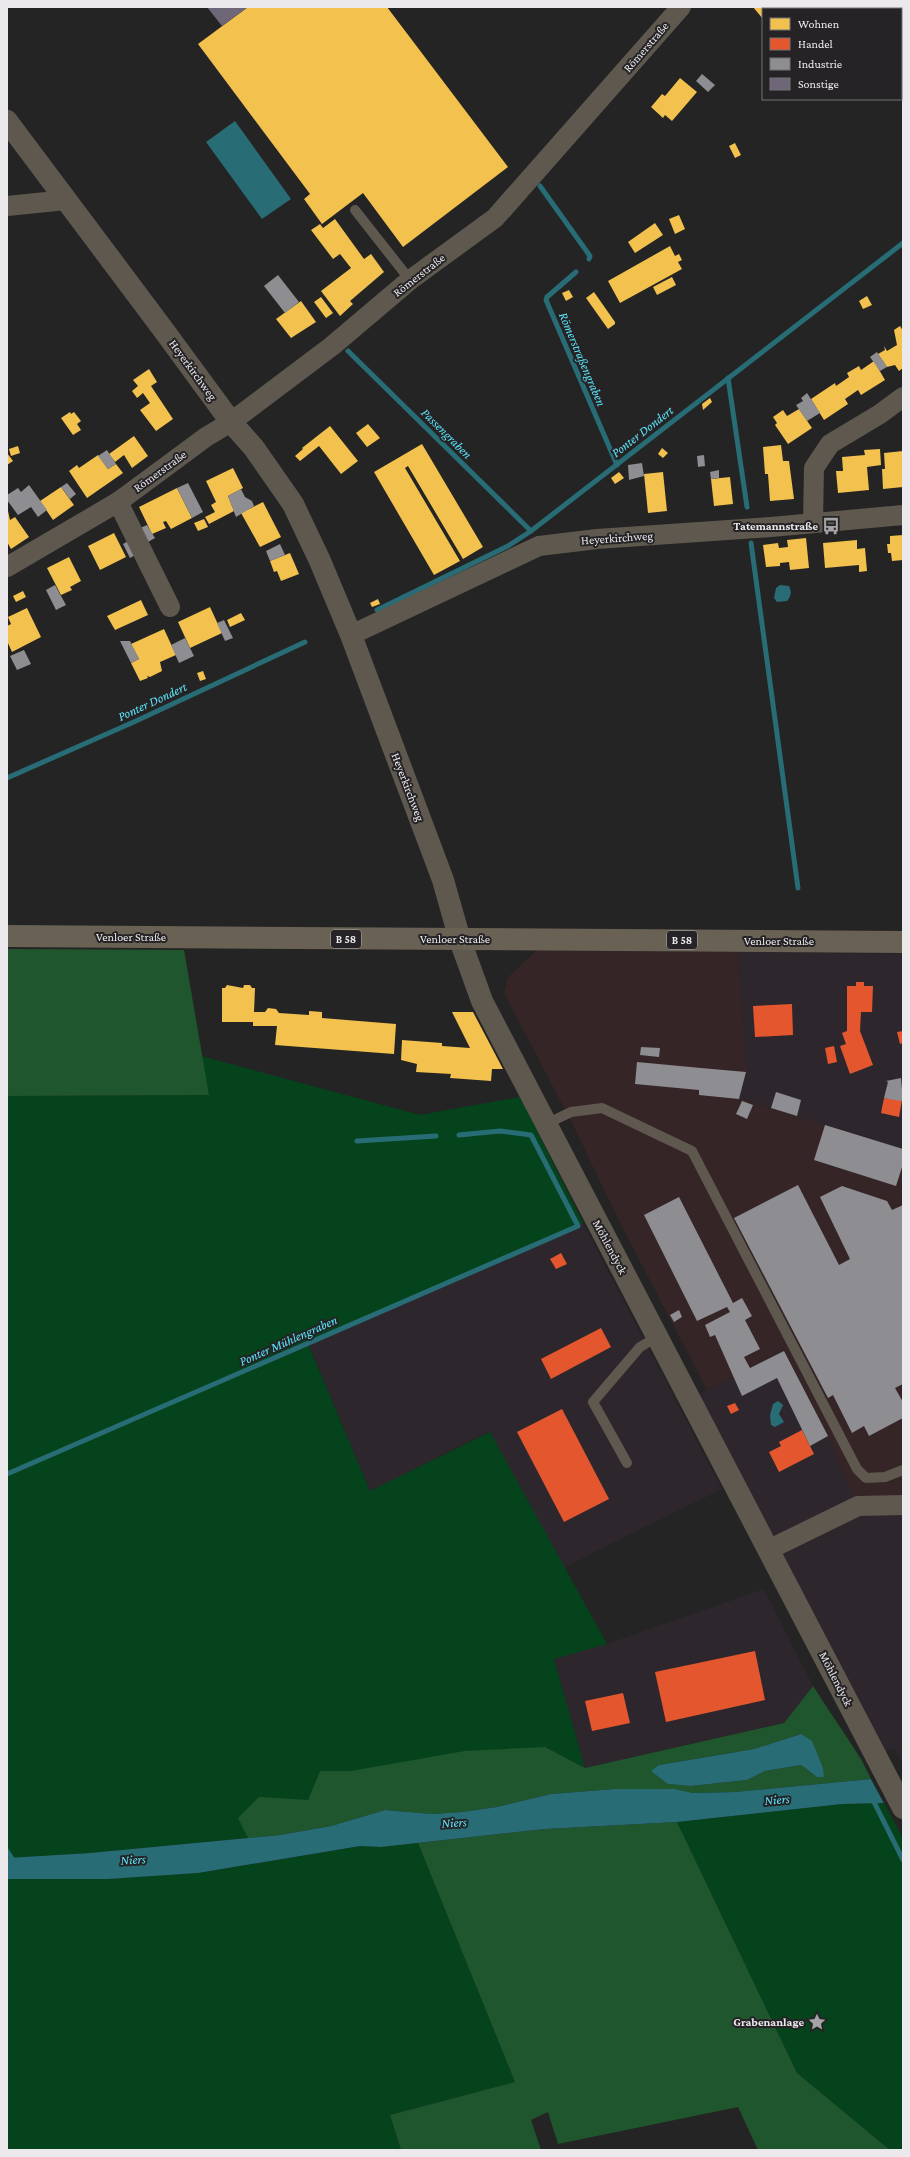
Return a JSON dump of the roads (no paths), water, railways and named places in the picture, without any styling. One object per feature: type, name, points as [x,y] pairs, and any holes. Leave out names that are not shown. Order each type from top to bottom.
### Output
[{"type":"main road","name":"Venloer Straße","points":[[7,936],[903,942]]},
{"type":"street","name":"Römerstraße","points":[[7,567],[118,502],[206,437],[230,422],[332,346],[410,280],[495,218],[681,7]]},
{"type":"street","name":"Heyerkirchweg","points":[[7,121],[230,422],[254,448],[293,504],[320,561],[351,636],[443,880],[460,940]]},
{"type":"street","points":[[7,206],[66,200]]},
{"type":"street","points":[[814,523],[814,468],[830,444],[880,414],[903,397]]},
{"type":"street","points":[[118,502],[170,607]]},
{"type":"street","name":"Heyerkirchweg","points":[[351,636],[539,546],[597,539],[903,515]]},
{"type":"street","name":"Möhlendyck","points":[[460,940],[482,1001],[903,1808]]},
{"type":"street","points":[[768,1550],[858,1506],[903,1505]]},
{"type":"lane","points":[[355,210],[410,280]]},
{"type":"lane","points":[[546,1124],[571,1112],[602,1108],[692,1151],[857,1469],[866,1478],[885,1477],[903,1470]]},
{"type":"lane","points":[[627,1463],[593,1402],[640,1347],[657,1338]]},
{"type":"water","points":[[235,121],[291,199],[262,219],[206,142]]},
{"type":"water","points":[[780,585],[789,586],[791,590],[791,594],[787,601],[777,602],[774,598],[776,588]]},
{"type":"water","points":[[778,1401],[783,1405],[779,1414],[784,1422],[775,1427],[771,1425],[770,1415],[773,1404]]},
{"type":"water","points":[[801,1734],[812,1741],[823,1768],[824,1777],[817,1777],[801,1765],[765,1771],[747,1780],[691,1786],[668,1784],[651,1771],[659,1765],[754,1749]]},
{"type":"water","name":"Niers","points":[[871,1779],[884,1803],[842,1804],[677,1822],[545,1829],[381,1847],[360,1846],[198,1873],[108,1879],[7,1879],[7,1858],[90,1853],[280,1835],[331,1826],[385,1810],[432,1814],[462,1812],[497,1807],[551,1794],[615,1789],[675,1789],[693,1793],[735,1792]]},
{"type":"waterway","name":"Römerstraßengraben","points":[[540,186],[590,256],[589,259]]},
{"type":"waterway","name":"Ponter Dondert","points":[[377,610],[508,546],[531,531],[903,243]]},
{"type":"waterway","name":"Römerstraßengraben","points":[[576,272],[547,297],[546,300],[617,465]]},
{"type":"waterway","name":"Passengraben","points":[[348,351],[531,531]]},
{"type":"waterway","points":[[728,378],[747,507]]},
{"type":"waterway","points":[[751,543],[798,888]]},
{"type":"waterway","name":"Ponter Dondert","points":[[7,778],[136,721],[305,642]]},
{"type":"waterway","name":"Ponter Mühlengraben","points":[[7,1474],[578,1226],[531,1135],[500,1131],[459,1135]]},
{"type":"waterway","points":[[357,1141],[436,1136]]},
{"type":"waterway","points":[[872,1798],[903,1860]]},
{"type":"waterway","points":[[7,1851],[14,1862]]},
{"type":"place","name":"Tatemannstraße","points":[[831,526]]},
{"type":"place","name":"Grabenanlage","points":[[817,2022]]}]
